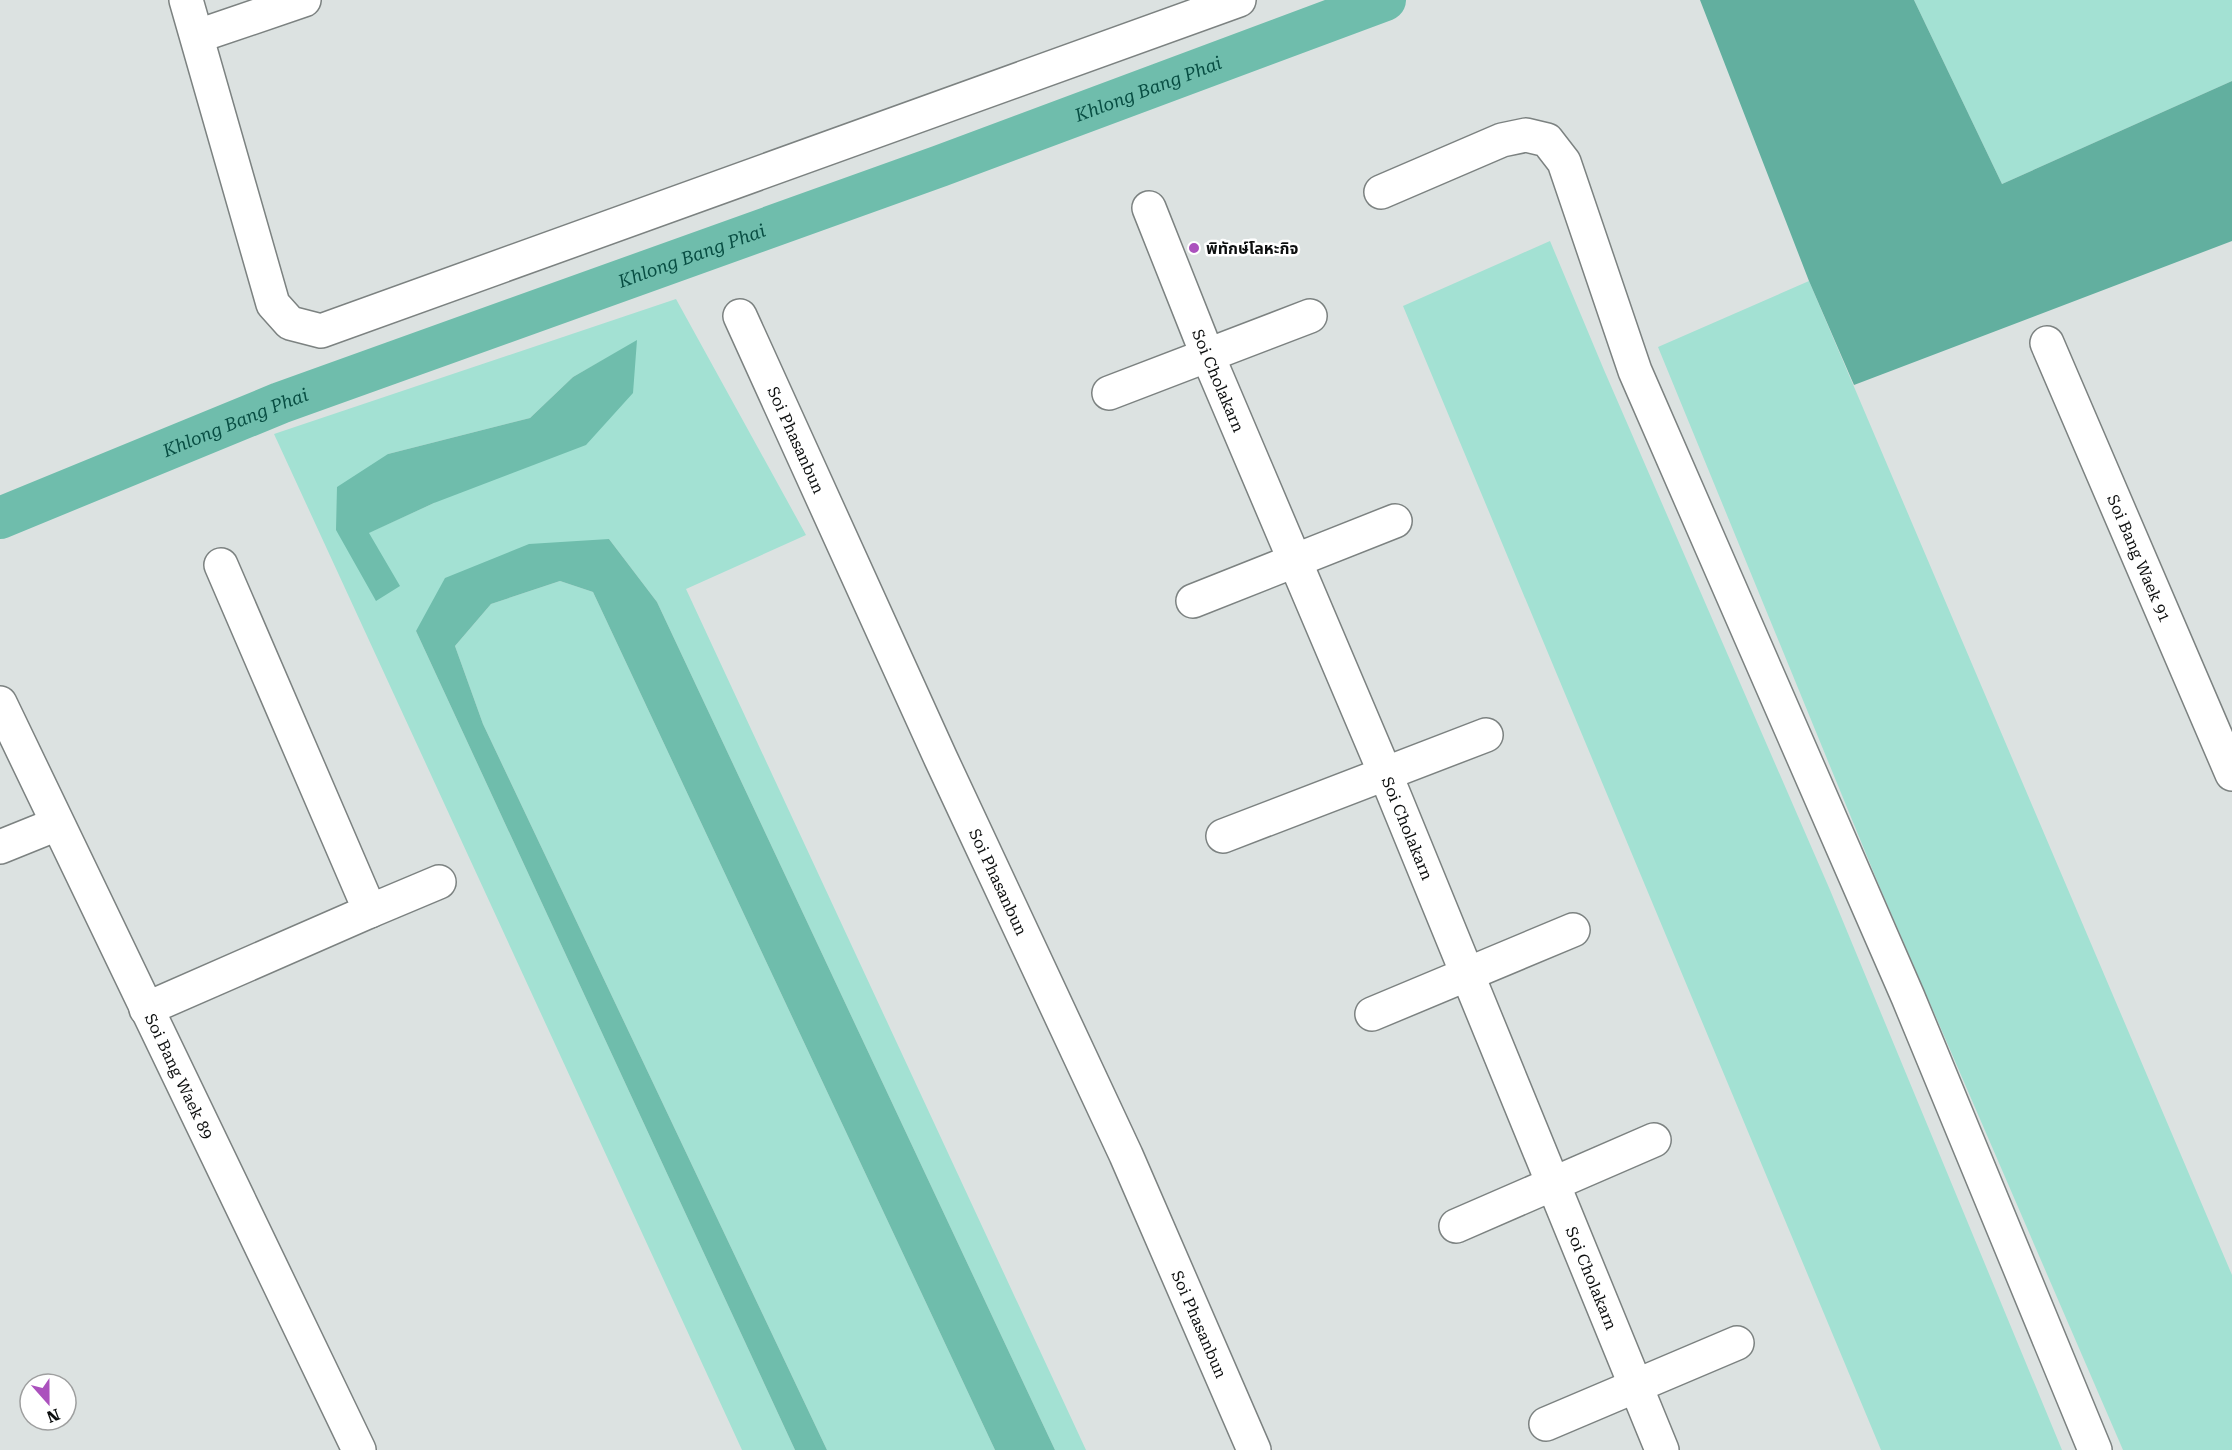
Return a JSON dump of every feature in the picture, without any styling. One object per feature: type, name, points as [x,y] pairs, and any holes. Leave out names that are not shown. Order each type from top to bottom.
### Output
[{"type":"street","points":[[186,0],[273,304],[290,323],[321,331],[1239,0]]},
{"type":"street","points":[[198,36],[304,0]]},
{"type":"street","points":[[1382,192],[1502,140],[1526,135],[1547,140],[1564,162],[1635,371],[1908,997],[2096,1450]]},
{"type":"street","name":"Soi Cholakarn","points":[[1149,208],[1207,354],[1384,773],[1662,1450]]},
{"type":"street","name":"Soi Phasanbun","points":[[740,315],[941,759],[1126,1155],[1254,1450]]},
{"type":"street","points":[[1109,393],[1310,316]]},
{"type":"street","name":"Soi Bang Waek 91","points":[[2047,343],[2232,774]]},
{"type":"street","points":[[1193,601],[1395,521]]},
{"type":"street","points":[[221,565],[370,911]]},
{"type":"street","name":"Soi Bang Waek 89","points":[[0,703],[359,1450]]},
{"type":"street","points":[[1223,836],[1486,735]]},
{"type":"street","points":[[0,848],[57,824]]},
{"type":"street","points":[[146,1009],[439,882]]},
{"type":"street","points":[[1372,1014],[1573,930]]},
{"type":"street","points":[[1456,1226],[1654,1140]]},
{"type":"street","points":[[1546,1424],[1737,1343]]},
{"type":"shaded area","points":[[1700,0],[1914,0],[2002,184],[2232,81],[2232,241],[1854,385],[1809,281]]},
{"type":"shaded area","points":[[1914,0],[2232,0],[2232,81],[2002,184]]},
{"type":"shaded area","points":[[1550,241],[1830,890],[2062,1450],[1881,1450],[1403,306]]},
{"type":"shaded area","points":[[1809,281],[2232,1275],[2232,1450],[2123,1450],[1878,883],[1658,347]]},
{"type":"shaded area","points":[[676,299],[806,535],[686,589],[1086,1450],[1055,1450],[657,602],[609,539],[416,631],[795,1450],[742,1450],[274,434]],"holes":[[[637,341],[434,503],[368,533],[388,454],[530,418],[573,377]]]},
{"type":"shaded area","points":[[637,340],[633,393],[586,445],[434,503],[369,533],[400,586],[376,601],[336,530],[337,487],[388,454],[530,418],[573,377]]},
{"type":"shaded area","points":[[609,539],[657,602],[1055,1450],[995,1450],[593,592],[560,581],[491,604],[455,646],[483,724],[827,1450],[795,1450],[416,631],[445,578],[529,544]]},
{"type":"shaded area","points":[[560,581],[593,592],[995,1450],[827,1450],[483,724],[455,646],[491,604]]},
{"type":"waterway","name":"Khlong Bang Phai","points":[[0,518],[280,403],[940,166],[1385,0]]},
{"type":"place","name":"พิทักษ์โลหะกิจ","points":[[1194,248]]}]
